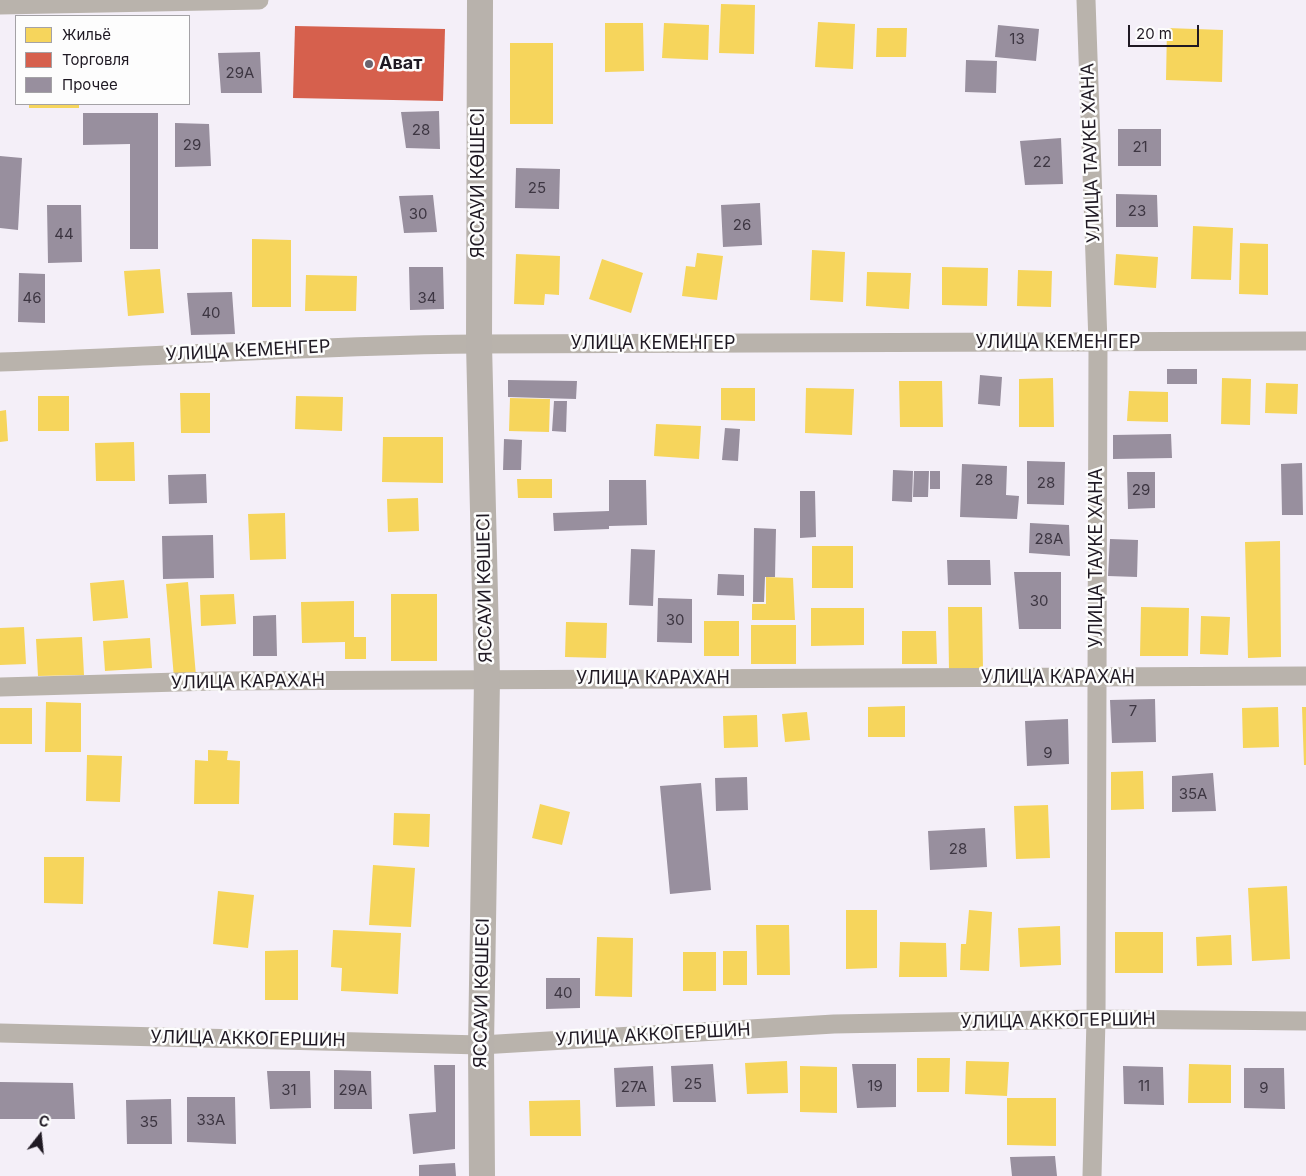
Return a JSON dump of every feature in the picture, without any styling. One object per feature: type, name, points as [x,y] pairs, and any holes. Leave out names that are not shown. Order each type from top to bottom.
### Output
[{"type":"main road","name":"ЯССАУИ КӨШЕСІ","points":[[480,0],[479,344],[487,679],[481,1045],[482,1176]]},
{"type":"street","points":[[0,5],[259,0]]},
{"type":"street","name":"УЛИЦА ТАУКЕ ХАНА","points":[[1086,0],[1098,343],[1096,1019],[1092,1176]]},
{"type":"street","name":"УЛИЦА КЕМЕНГЕР","points":[[0,362],[327,347],[479,344],[1306,341]]},
{"type":"street","name":"УЛИЦА КАРАХАН","points":[[0,687],[215,681],[1306,676]]},
{"type":"street","name":"УЛИЦА АККОГЕРШИН","points":[[0,1033],[481,1045],[834,1024],[1096,1019],[1306,1021]]},
{"type":"building: Жильё","points":[[721,4],[755,5],[754,54],[719,53]]},
{"type":"building: Жильё","points":[[818,22],[855,24],[853,69],[815,67]]},
{"type":"building: Жильё","points":[[605,23],[643,23],[644,71],[605,72]]},
{"type":"building: Жильё","points":[[664,23],[709,25],[708,60],[662,58]]},
{"type":"building: Жильё","points":[[877,28],[907,28],[906,57],[876,57]]},
{"type":"building: Жильё","points":[[1167,28],[1223,30],[1222,82],[1166,80]]},
{"type":"building: Жильё","points":[[510,43],[553,43],[553,124],[510,124]]},
{"type":"building: Жильё","points":[[29,105],[79,105],[79,108],[29,108]]},
{"type":"building: Жильё","points":[[1193,226],[1233,228],[1231,280],[1191,279]]},
{"type":"building: Жильё","points":[[252,239],[291,240],[291,307],[252,307]]},
{"type":"building: Жильё","points":[[1240,243],[1268,244],[1268,295],[1239,294]]},
{"type":"building: Жильё","points":[[812,250],[845,252],[843,302],[810,300]]},
{"type":"building: Жильё","points":[[697,253],[723,256],[717,300],[682,296],[686,266],[695,267]]},
{"type":"building: Жильё","points":[[516,254],[560,256],[559,295],[545,294],[544,305],[514,304]]},
{"type":"building: Жильё","points":[[1116,254],[1158,257],[1156,288],[1114,285]]},
{"type":"building: Жильё","points":[[602,259],[643,273],[631,313],[589,299]]},
{"type":"building: Жильё","points":[[942,267],[988,268],[987,306],[942,305]]},
{"type":"building: Жильё","points":[[160,269],[164,313],[128,316],[124,271]]},
{"type":"building: Жильё","points":[[1018,270],[1052,271],[1051,307],[1017,306]]},
{"type":"building: Жильё","points":[[867,272],[911,273],[909,309],[866,306]]},
{"type":"building: Жильё","points":[[306,275],[357,276],[356,311],[305,311]]},
{"type":"building: Жильё","points":[[1053,378],[1054,427],[1019,427],[1019,379]]},
{"type":"building: Жильё","points":[[1222,378],[1251,379],[1250,425],[1221,424]]},
{"type":"building: Жильё","points":[[899,381],[942,381],[943,427],[900,427]]},
{"type":"building: Жильё","points":[[1266,383],[1298,384],[1297,414],[1265,413]]},
{"type":"building: Жильё","points":[[721,388],[755,388],[755,421],[721,420]]},
{"type":"building: Жильё","points":[[806,388],[854,389],[852,435],[805,433]]},
{"type":"building: Жильё","points":[[1129,391],[1168,392],[1168,422],[1127,421]]},
{"type":"building: Жильё","points":[[180,393],[210,393],[210,433],[181,433]]},
{"type":"building: Жильё","points":[[38,396],[69,396],[69,431],[38,431]]},
{"type":"building: Жильё","points":[[296,396],[343,397],[342,431],[295,429]]},
{"type":"building: Жильё","points":[[510,398],[550,399],[549,432],[509,431]]},
{"type":"building: Жильё","points":[[6,410],[8,441],[0,442],[0,411]]},
{"type":"building: Жильё","points":[[656,424],[701,426],[699,459],[654,456]]},
{"type":"building: Жильё","points":[[383,437],[443,437],[443,483],[382,482]]},
{"type":"building: Жильё","points":[[134,442],[135,481],[96,481],[95,443]]},
{"type":"building: Жильё","points":[[517,479],[552,479],[552,498],[518,498]]},
{"type":"building: Жильё","points":[[418,498],[419,531],[388,532],[387,499]]},
{"type":"building: Жильё","points":[[285,513],[286,559],[250,560],[248,514]]},
{"type":"building: Жильё","points":[[1280,541],[1281,657],[1248,658],[1245,542]]},
{"type":"building: Жильё","points":[[812,546],[853,546],[853,588],[812,588]]},
{"type":"building: Жильё","points":[[766,577],[793,578],[795,620],[752,620],[752,604],[766,604]]},
{"type":"building: Жильё","points":[[124,580],[128,618],[93,621],[90,583]]},
{"type":"building: Жильё","points":[[188,582],[196,676],[174,678],[166,584]]},
{"type":"building: Жильё","points":[[234,594],[236,624],[201,626],[200,595]]},
{"type":"building: Жильё","points":[[391,594],[437,594],[437,661],[391,661]]},
{"type":"building: Жильё","points":[[354,601],[354,637],[366,637],[366,659],[345,659],[345,642],[302,643],[301,602]]},
{"type":"building: Жильё","points":[[948,607],[982,607],[983,669],[949,670]]},
{"type":"building: Жильё","points":[[1141,607],[1189,608],[1188,656],[1140,656]]},
{"type":"building: Жильё","points":[[811,608],[864,608],[864,645],[811,646]]},
{"type":"building: Жильё","points":[[1201,616],[1230,617],[1228,655],[1200,654]]},
{"type":"building: Жильё","points":[[704,621],[739,621],[739,656],[704,656]]},
{"type":"building: Жильё","points":[[566,622],[607,623],[606,658],[565,657]]},
{"type":"building: Жильё","points":[[751,625],[796,625],[796,664],[751,664]]},
{"type":"building: Жильё","points":[[24,627],[26,664],[0,665],[0,628]]},
{"type":"building: Жильё","points":[[902,631],[936,631],[937,664],[902,664]]},
{"type":"building: Жильё","points":[[82,637],[84,675],[38,676],[36,639]]},
{"type":"building: Жильё","points":[[150,638],[152,668],[105,671],[103,641]]},
{"type":"building: Жильё","points":[[46,702],[81,703],[81,752],[45,752]]},
{"type":"building: Жильё","points":[[905,706],[905,737],[868,737],[868,707]]},
{"type":"building: Жильё","points":[[1278,707],[1279,747],[1243,748],[1242,708]]},
{"type":"building: Жильё","points":[[1302,707],[1306,707],[1306,765],[1304,765]]},
{"type":"building: Жильё","points":[[0,708],[32,708],[32,744],[0,744]]},
{"type":"building: Жильё","points":[[807,712],[810,740],[785,742],[782,714]]},
{"type":"building: Жильё","points":[[757,715],[758,747],[724,748],[723,716]]},
{"type":"building: Жильё","points":[[208,750],[228,751],[227,760],[240,761],[239,804],[194,804],[195,760],[208,761]]},
{"type":"building: Жильё","points":[[87,755],[122,756],[120,802],[86,801]]},
{"type":"building: Жильё","points":[[1143,771],[1144,809],[1111,810],[1111,772]]},
{"type":"building: Жильё","points":[[540,804],[570,812],[562,845],[532,838]]},
{"type":"building: Жильё","points":[[1048,805],[1050,858],[1016,859],[1014,806]]},
{"type":"building: Жильё","points":[[394,813],[430,814],[429,847],[393,845]]},
{"type":"building: Жильё","points":[[44,857],[84,857],[83,904],[44,903]]},
{"type":"building: Жильё","points":[[373,865],[415,868],[411,927],[369,925]]},
{"type":"building: Жильё","points":[[1287,886],[1290,959],[1252,961],[1248,888]]},
{"type":"building: Жильё","points":[[218,891],[254,895],[248,948],[213,944]]},
{"type":"building: Жильё","points":[[846,910],[877,910],[877,968],[846,969]]},
{"type":"building: Жильё","points":[[969,910],[992,912],[989,971],[960,970],[961,944],[966,944]]},
{"type":"building: Жильё","points":[[756,925],[789,925],[790,975],[757,975]]},
{"type":"building: Жильё","points":[[1060,926],[1061,965],[1020,967],[1018,928]]},
{"type":"building: Жильё","points":[[333,930],[401,933],[398,994],[341,991],[342,968],[331,967]]},
{"type":"building: Жильё","points":[[1115,932],[1163,932],[1163,973],[1115,973]]},
{"type":"building: Жильё","points":[[1231,935],[1232,965],[1197,966],[1196,937]]},
{"type":"building: Жильё","points":[[597,937],[633,938],[632,997],[595,996]]},
{"type":"building: Жильё","points":[[900,942],[946,943],[947,977],[899,977]]},
{"type":"building: Жильё","points":[[298,950],[298,1000],[265,1000],[265,951]]},
{"type":"building: Жильё","points":[[723,951],[747,951],[747,985],[723,985]]},
{"type":"building: Жильё","points":[[683,952],[716,952],[716,991],[683,991]]},
{"type":"building: Жильё","points":[[917,1058],[950,1058],[949,1092],[917,1092]]},
{"type":"building: Жильё","points":[[787,1061],[788,1093],[747,1094],[745,1063]]},
{"type":"building: Жильё","points":[[966,1061],[1009,1062],[1007,1096],[965,1094]]},
{"type":"building: Жильё","points":[[1189,1064],[1231,1065],[1231,1103],[1188,1103]]},
{"type":"building: Жильё","points":[[800,1066],[837,1067],[837,1113],[800,1112]]},
{"type":"building: Жильё","points":[[1007,1098],[1056,1098],[1056,1146],[1007,1145]]},
{"type":"building: Жильё","points":[[580,1100],[581,1136],[530,1136],[529,1101]]},
{"type":"building: Торговля","name":"Ават","points":[[295,26],[445,29],[443,101],[293,98]]},
{"type":"building: Прочее","points":[[998,25],[1039,29],[1036,61],[995,57]]},
{"type":"building: Прочее","points":[[260,52],[262,93],[221,93],[218,53]]},
{"type":"building: Прочее","points":[[966,60],[997,61],[996,93],[965,92]]},
{"type":"building: Прочее","points":[[439,111],[440,149],[406,148],[401,112]]},
{"type":"building: Прочее","points":[[83,113],[158,113],[158,249],[130,249],[130,144],[83,145]]},
{"type":"building: Прочее","points":[[175,123],[209,124],[211,166],[175,167]]},
{"type":"building: Прочее","points":[[1118,129],[1161,129],[1161,166],[1118,166]]},
{"type":"building: Прочее","points":[[1061,138],[1063,184],[1025,185],[1020,141]]},
{"type":"building: Прочее","points":[[0,156],[22,158],[18,230],[0,228]]},
{"type":"building: Прочее","points":[[516,168],[560,169],[559,209],[515,208]]},
{"type":"building: Прочее","points":[[1116,194],[1157,195],[1158,227],[1116,227]]},
{"type":"building: Прочее","points":[[433,195],[437,232],[404,233],[399,196]]},
{"type":"building: Прочее","points":[[760,203],[762,245],[723,247],[721,205]]},
{"type":"building: Прочее","points":[[47,205],[81,205],[82,262],[48,263]]},
{"type":"building: Прочее","points":[[409,267],[443,267],[444,309],[410,310]]},
{"type":"building: Прочее","points":[[19,273],[45,274],[45,323],[18,322]]},
{"type":"building: Прочее","points":[[232,292],[235,334],[191,335],[187,293]]},
{"type":"building: Прочее","points":[[1167,369],[1197,369],[1197,384],[1167,384]]},
{"type":"building: Прочее","points":[[980,375],[1002,377],[1000,406],[978,404]]},
{"type":"building: Прочее","points":[[508,380],[577,381],[576,399],[508,397]]},
{"type":"building: Прочее","points":[[554,401],[567,401],[566,432],[552,431]]},
{"type":"building: Прочее","points":[[725,428],[740,429],[738,461],[722,460]]},
{"type":"building: Прочее","points":[[1171,434],[1172,458],[1113,459],[1113,435]]},
{"type":"building: Прочее","points":[[504,439],[522,440],[521,470],[503,470]]},
{"type":"building: Прочее","points":[[1027,461],[1065,462],[1064,505],[1027,504]]},
{"type":"building: Прочее","points":[[1302,463],[1303,515],[1282,515],[1281,464]]},
{"type":"building: Прочее","points":[[962,464],[1007,466],[1006,495],[1019,496],[1017,519],[960,517]]},
{"type":"building: Прочее","points":[[893,470],[913,471],[912,502],[892,501]]},
{"type":"building: Прочее","points":[[914,471],[929,471],[928,497],[913,497]]},
{"type":"building: Прочее","points":[[930,471],[940,471],[940,489],[930,489]]},
{"type":"building: Прочее","points":[[1127,472],[1155,472],[1155,508],[1128,509]]},
{"type":"building: Прочее","points":[[206,474],[207,503],[169,504],[168,475]]},
{"type":"building: Прочее","points":[[609,480],[646,480],[647,525],[609,526],[609,529],[554,531],[553,513],[609,511]]},
{"type":"building: Прочее","points":[[800,491],[815,491],[816,537],[800,538]]},
{"type":"building: Прочее","points":[[1030,523],[1069,525],[1070,556],[1029,553]]},
{"type":"building: Прочее","points":[[754,528],[776,529],[775,577],[765,577],[764,602],[753,602]]},
{"type":"building: Прочее","points":[[213,535],[214,578],[163,579],[162,536]]},
{"type":"building: Прочее","points":[[1110,539],[1138,540],[1137,577],[1108,576]]},
{"type":"building: Прочее","points":[[631,549],[655,550],[653,606],[629,605]]},
{"type":"building: Прочее","points":[[947,560],[990,560],[991,585],[948,585]]},
{"type":"building: Прочее","points":[[1014,572],[1061,572],[1061,629],[1019,629]]},
{"type":"building: Прочее","points":[[718,574],[744,575],[744,596],[717,595]]},
{"type":"building: Прочее","points":[[658,598],[692,599],[692,643],[657,642]]},
{"type":"building: Прочее","points":[[276,615],[277,656],[253,656],[253,616]]},
{"type":"building: Прочее","points":[[1155,699],[1156,742],[1112,743],[1110,700]]},
{"type":"building: Прочее","points":[[1068,719],[1069,764],[1027,766],[1025,721]]},
{"type":"building: Прочее","points":[[1213,773],[1216,811],[1172,812],[1172,776]]},
{"type":"building: Прочее","points":[[747,777],[748,810],[716,811],[715,778]]},
{"type":"building: Прочее","points":[[701,783],[711,890],[670,894],[660,786]]},
{"type":"building: Прочее","points":[[985,828],[987,867],[930,870],[928,831]]},
{"type":"building: Прочее","points":[[546,978],[580,978],[580,1008],[546,1009]]},
{"type":"building: Прочее","points":[[713,1064],[716,1102],[673,1102],[671,1066]]},
{"type":"building: Прочее","points":[[852,1064],[896,1064],[896,1107],[857,1108]]},
{"type":"building: Прочее","points":[[434,1065],[455,1065],[455,1149],[413,1154],[409,1114],[436,1112]]},
{"type":"building: Прочее","points":[[653,1066],[655,1106],[616,1107],[614,1068]]},
{"type":"building: Прочее","points":[[1123,1066],[1163,1067],[1164,1105],[1124,1104]]},
{"type":"building: Прочее","points":[[1244,1068],[1284,1068],[1285,1109],[1244,1108]]},
{"type":"building: Прочее","points":[[334,1070],[371,1071],[372,1109],[334,1109]]},
{"type":"building: Прочее","points":[[267,1071],[310,1071],[311,1108],[270,1109]]},
{"type":"building: Прочее","points":[[0,1082],[73,1083],[75,1119],[0,1119]]},
{"type":"building: Прочее","points":[[187,1097],[235,1097],[236,1144],[187,1142]]},
{"type":"building: Прочее","points":[[171,1099],[172,1144],[127,1144],[126,1100]]},
{"type":"building: Прочее","points":[[1055,1156],[1057,1176],[1012,1176],[1010,1157]]},
{"type":"building: Прочее","points":[[455,1163],[456,1176],[419,1176],[419,1165]]},
{"type":"place","name":"Ават","points":[[369,64]]}]
